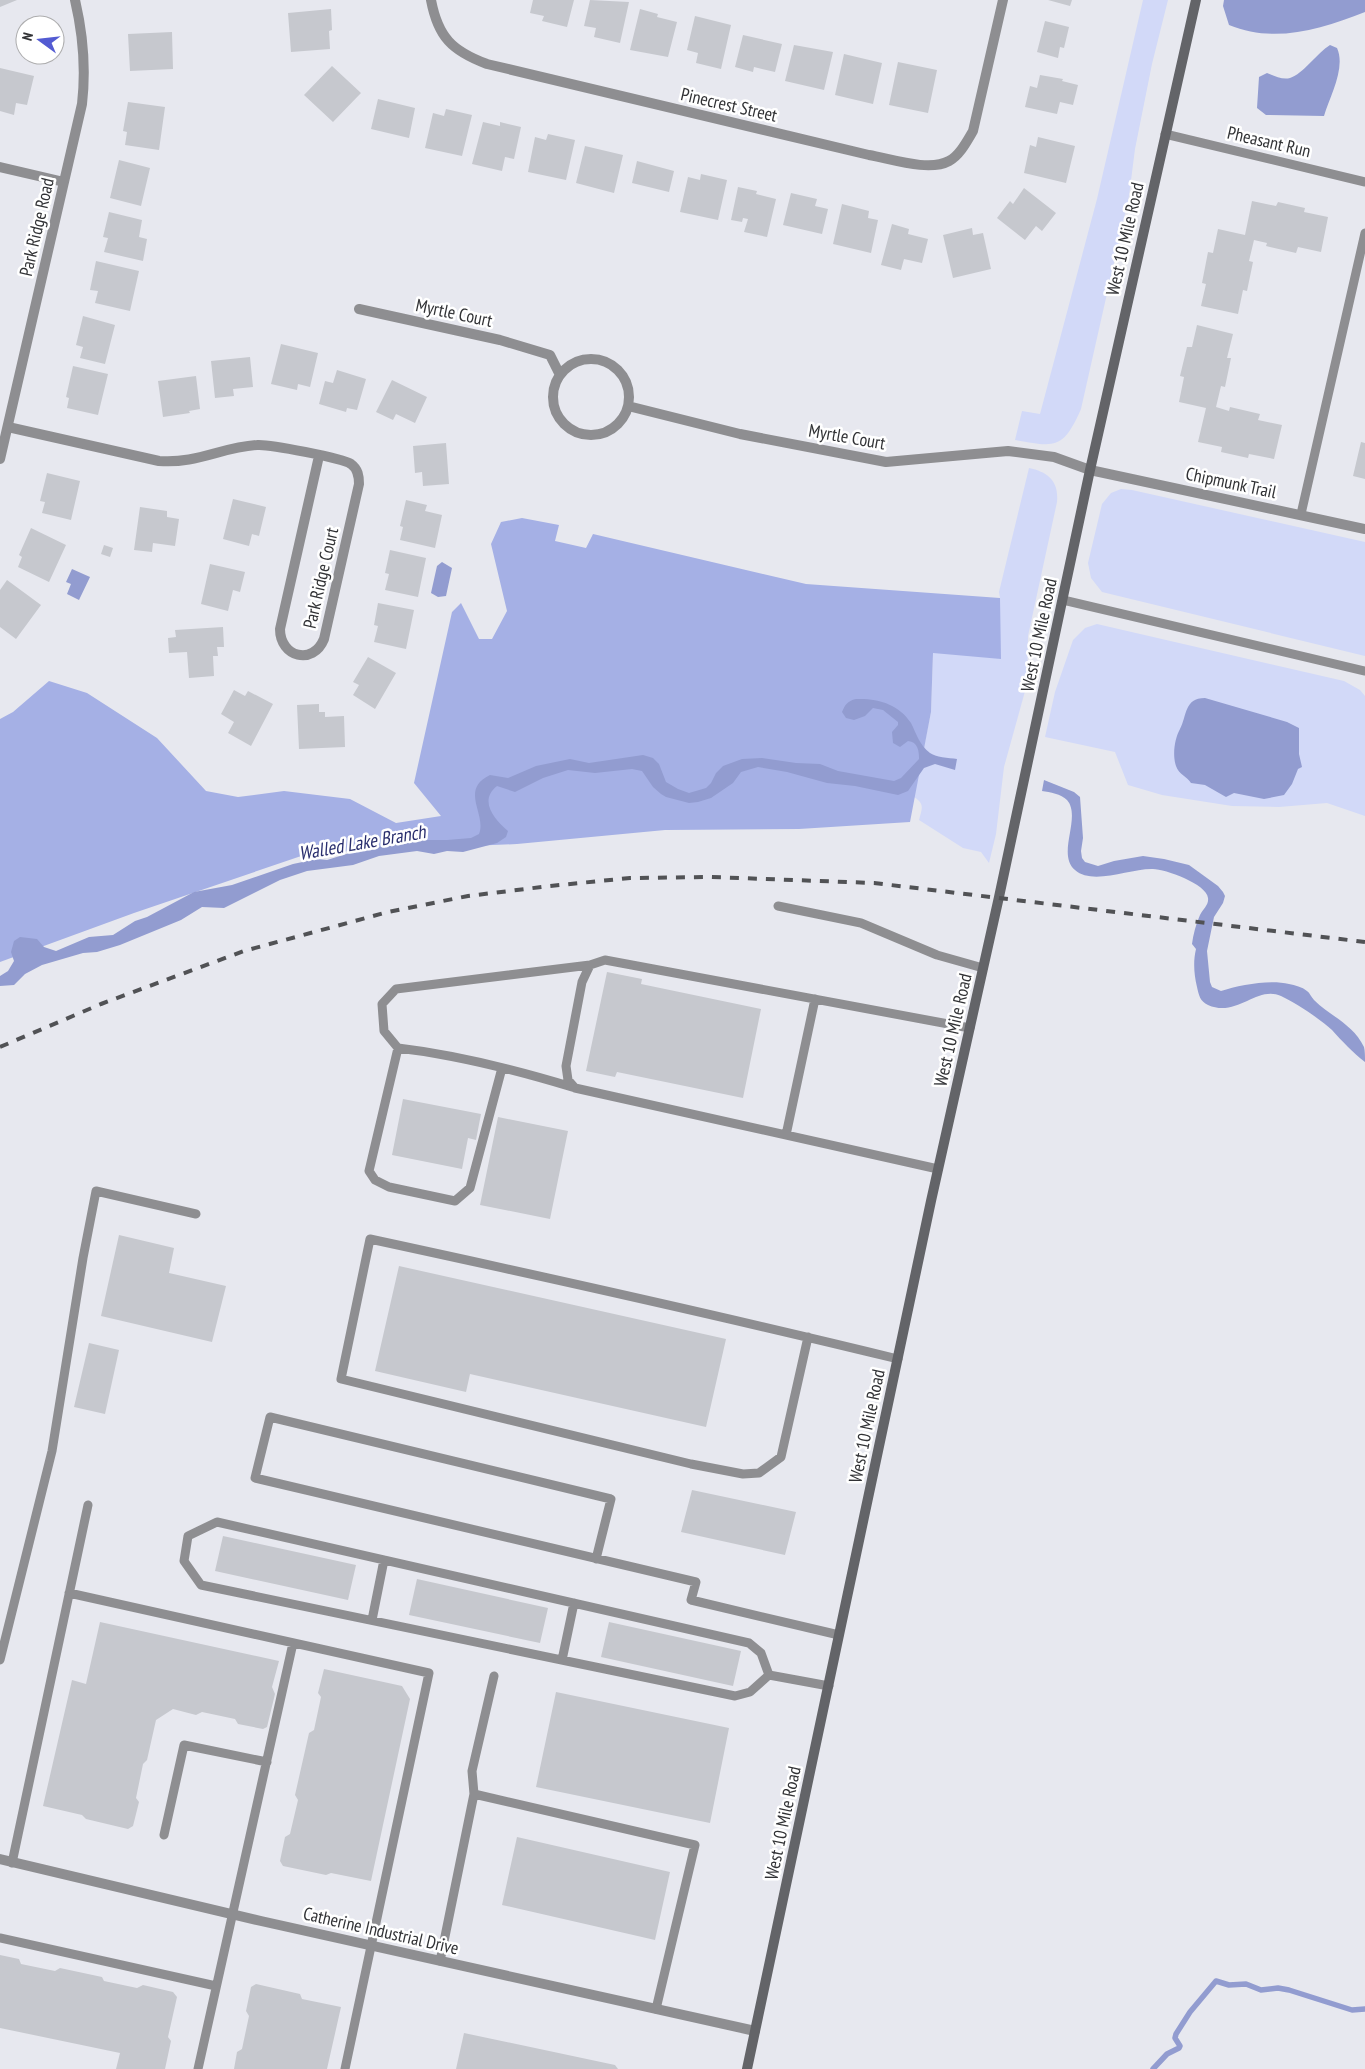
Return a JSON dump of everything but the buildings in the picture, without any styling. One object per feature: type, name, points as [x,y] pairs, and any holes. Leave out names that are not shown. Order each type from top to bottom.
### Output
[{"type":"main road","name":"West 10 Mile Road","points":[[747,2069],[938,1169],[1090,470],[1196,0]]},
{"type":"street","name":"Park Ridge Road","points":[[0,459],[82,104],[84,85],[82,38],[75,0]]},
{"type":"street","name":"Pinecrest Street","points":[[431,0],[439,28],[450,44],[472,58],[502,68],[869,155],[931,166],[950,161],[962,150],[972,131],[1003,0]]},
{"type":"street","points":[[0,167],[64,182]]},
{"type":"street","name":"Myrtle Court","points":[[359,309],[500,340],[550,355],[560,373]]},
{"type":"street","points":[[585,358],[600,359],[614,365],[624,377],[629,391],[628,406],[622,420],[611,430],[596,435],[581,434],[568,428],[557,417],[552,402],[553,387],[560,373],[571,363],[585,358]]},
{"type":"street","name":"Myrtle Court","points":[[628,406],[740,434],[886,462],[1008,451],[1054,457],[1090,470]]},
{"type":"street","name":"Park Ridge Court","points":[[8,427],[160,461],[185,461],[235,448],[259,445],[319,456],[347,462],[352,465],[357,471],[359,484],[324,639],[319,647],[310,654],[298,655],[289,651],[283,645],[280,629],[319,456]]},
{"type":"street","name":"Chipmunk Trail","points":[[1090,470],[1365,529]]},
{"type":"street","name":"Catherine Industrial Drive","points":[[0,1858],[234,1915],[755,2031]]},
{"type":"lane","name":"Pheasant Run","points":[[1165,134],[1365,182]]},
{"type":"lane","points":[[1301,514],[1365,233]]},
{"type":"lane","points":[[1063,600],[1365,671]]},
{"type":"lane","points":[[778,906],[861,923],[938,956],[983,968]]},
{"type":"lane","points":[[938,1169],[575,1088],[502,1068],[427,1051],[398,1048],[384,1031],[382,1004],[396,989],[590,964],[605,960],[970,1028]]},
{"type":"lane","points":[[575,1088],[568,1080],[566,1066],[582,982],[590,964]]},
{"type":"lane","points":[[786,1135],[815,999]]},
{"type":"lane","points":[[398,1048],[369,1171],[375,1180],[389,1187],[455,1202],[470,1188],[502,1068]]},
{"type":"lane","points":[[0,1660],[52,1451],[83,1258],[96,1192],[196,1214]]},
{"type":"lane","points":[[808,1337],[781,1457],[759,1474],[743,1474],[692,1464],[342,1379],[370,1239],[593,1286],[808,1337],[898,1359]]},
{"type":"lane","points":[[596,1559],[611,1499],[270,1417],[254,1478],[596,1559],[696,1582],[692,1600],[839,1635]]},
{"type":"lane","points":[[12,1862],[88,1505]]},
{"type":"lane","points":[[217,1522],[749,1643],[761,1653],[769,1675],[750,1692],[736,1696],[201,1584],[184,1561],[188,1536],[217,1522]]},
{"type":"lane","points":[[372,1620],[384,1560]]},
{"type":"lane","points":[[69,1593],[429,1674],[345,2069]]},
{"type":"lane","points":[[562,1660],[574,1603]]},
{"type":"lane","points":[[198,2069],[234,1915],[293,1644]]},
{"type":"lane","points":[[769,1675],[828,1686]]},
{"type":"lane","points":[[440,1961],[474,1794],[472,1771],[494,1676]]},
{"type":"lane","points":[[164,1835],[184,1745],[268,1762]]},
{"type":"lane","points":[[474,1794],[695,1845],[656,2009]]},
{"type":"lane","points":[[0,1938],[216,1986]]},
{"type":"shaded area","points":[[1143,0],[1168,0],[1152,64],[1135,149],[1129,196],[1081,409],[1069,432],[1063,439],[1049,444],[1015,440],[1022,411],[1040,414],[1097,199]]},
{"type":"shaded area","points":[[1224,0],[1365,0],[1365,12],[1315,29],[1281,34],[1263,33],[1246,31],[1229,25],[1223,6]]},
{"type":"shaded area","points":[[1330,45],[1337,48],[1340,64],[1324,116],[1266,115],[1257,108],[1259,77],[1267,73],[1281,78],[1295,76]]},
{"type":"shaded area","points":[[1029,468],[1042,472],[1051,479],[1056,488],[1057,502],[1028,636],[1027,684],[1004,767],[996,834],[989,863],[981,852],[963,848],[919,820],[922,807],[920,802],[914,797],[931,712],[933,653],[1000,598],[999,592]]},
{"type":"shaded area","points":[[1121,489],[1365,542],[1365,656],[1102,592],[1091,578],[1088,563],[1102,504],[1111,493]]},
{"type":"shaded area","points":[[522,518],[559,525],[555,541],[586,548],[593,534],[806,584],[1000,598],[1001,659],[933,653],[931,712],[910,822],[799,829],[665,830],[517,844],[310,853],[134,913],[0,962],[0,719],[13,712],[49,681],[87,693],[157,738],[206,791],[238,797],[284,791],[350,799],[396,823],[441,816],[414,783],[452,612],[461,603],[479,639],[492,639],[507,611],[491,544],[501,522]]},
{"type":"shaded area","points":[[442,562],[452,568],[446,596],[438,597],[431,593],[437,566]]},
{"type":"shaded area","points":[[72,569],[90,577],[79,600],[67,594],[71,584],[66,582]]},
{"type":"shaded area","points":[[1097,624],[1344,681],[1360,690],[1365,696],[1365,816],[1327,803],[1279,807],[1232,806],[1162,795],[1128,785],[1115,752],[1045,737],[1055,692],[1073,640],[1085,628]]},
{"type":"shaded area","points":[[1205,698],[1287,722],[1299,728],[1299,754],[1302,767],[1298,769],[1292,784],[1284,795],[1264,799],[1234,793],[1226,797],[1205,785],[1191,783],[1179,771],[1174,756],[1177,737],[1190,704],[1198,699]]},
{"type":"shaded area","points":[[856,699],[879,701],[900,711],[911,723],[924,747],[930,753],[957,759],[955,770],[935,764],[924,768],[908,791],[898,795],[855,786],[827,783],[787,772],[758,767],[741,772],[733,783],[711,798],[689,803],[666,797],[653,787],[642,771],[632,769],[595,773],[568,770],[543,778],[515,792],[497,786],[491,792],[489,798],[490,810],[508,831],[506,837],[497,843],[463,852],[447,851],[434,854],[417,851],[379,856],[353,865],[307,871],[280,880],[224,908],[202,907],[181,920],[120,945],[42,965],[25,974],[14,985],[0,986],[0,976],[8,971],[14,961],[11,952],[14,941],[20,937],[37,939],[44,947],[56,951],[89,937],[113,935],[135,921],[147,917],[194,892],[232,885],[293,864],[317,859],[327,860],[356,851],[406,840],[471,838],[479,834],[480,826],[475,795],[476,788],[481,781],[490,775],[508,778],[536,766],[570,759],[589,763],[643,755],[653,758],[659,764],[666,782],[689,793],[706,788],[723,766],[742,759],[762,758],[820,764],[838,771],[894,781],[901,778],[919,759],[917,747],[914,743],[908,741],[900,747],[893,743],[892,732],[898,725],[898,722],[883,710],[873,708],[865,716],[854,720],[846,718],[842,712],[844,707],[848,702]]},
{"type":"shaded area","points":[[1044,780],[1074,792],[1080,797],[1083,838],[1081,851],[1085,862],[1098,866],[1143,856],[1164,859],[1189,865],[1218,886],[1223,892],[1225,896],[1214,917],[1207,951],[1212,987],[1221,991],[1245,985],[1273,982],[1291,984],[1303,988],[1320,1006],[1354,1032],[1364,1047],[1365,1062],[1321,1021],[1281,996],[1272,994],[1255,997],[1228,1008],[1218,1008],[1203,1002],[1199,996],[1196,982],[1194,963],[1196,949],[1192,944],[1199,918],[1208,903],[1206,893],[1185,878],[1159,870],[1144,869],[1112,875],[1092,876],[1083,875],[1075,870],[1070,863],[1068,855],[1072,816],[1071,807],[1062,796],[1042,791]]},
{"type":"waterway","points":[[1153,2069],[1167,2054],[1179,2048],[1180,2046],[1175,2038],[1176,2034],[1190,2012],[1216,1981],[1229,1985],[1246,1984],[1261,1990],[1278,1988],[1289,1990],[1352,2010],[1365,2009]]},
{"type":"railway","points":[[0,1047],[101,1004],[244,951],[388,912],[468,896],[630,878],[711,877],[874,883],[1365,942]]},
{"type":"water label","name":"Walled Lake Branch","points":[[362,842]]}]
